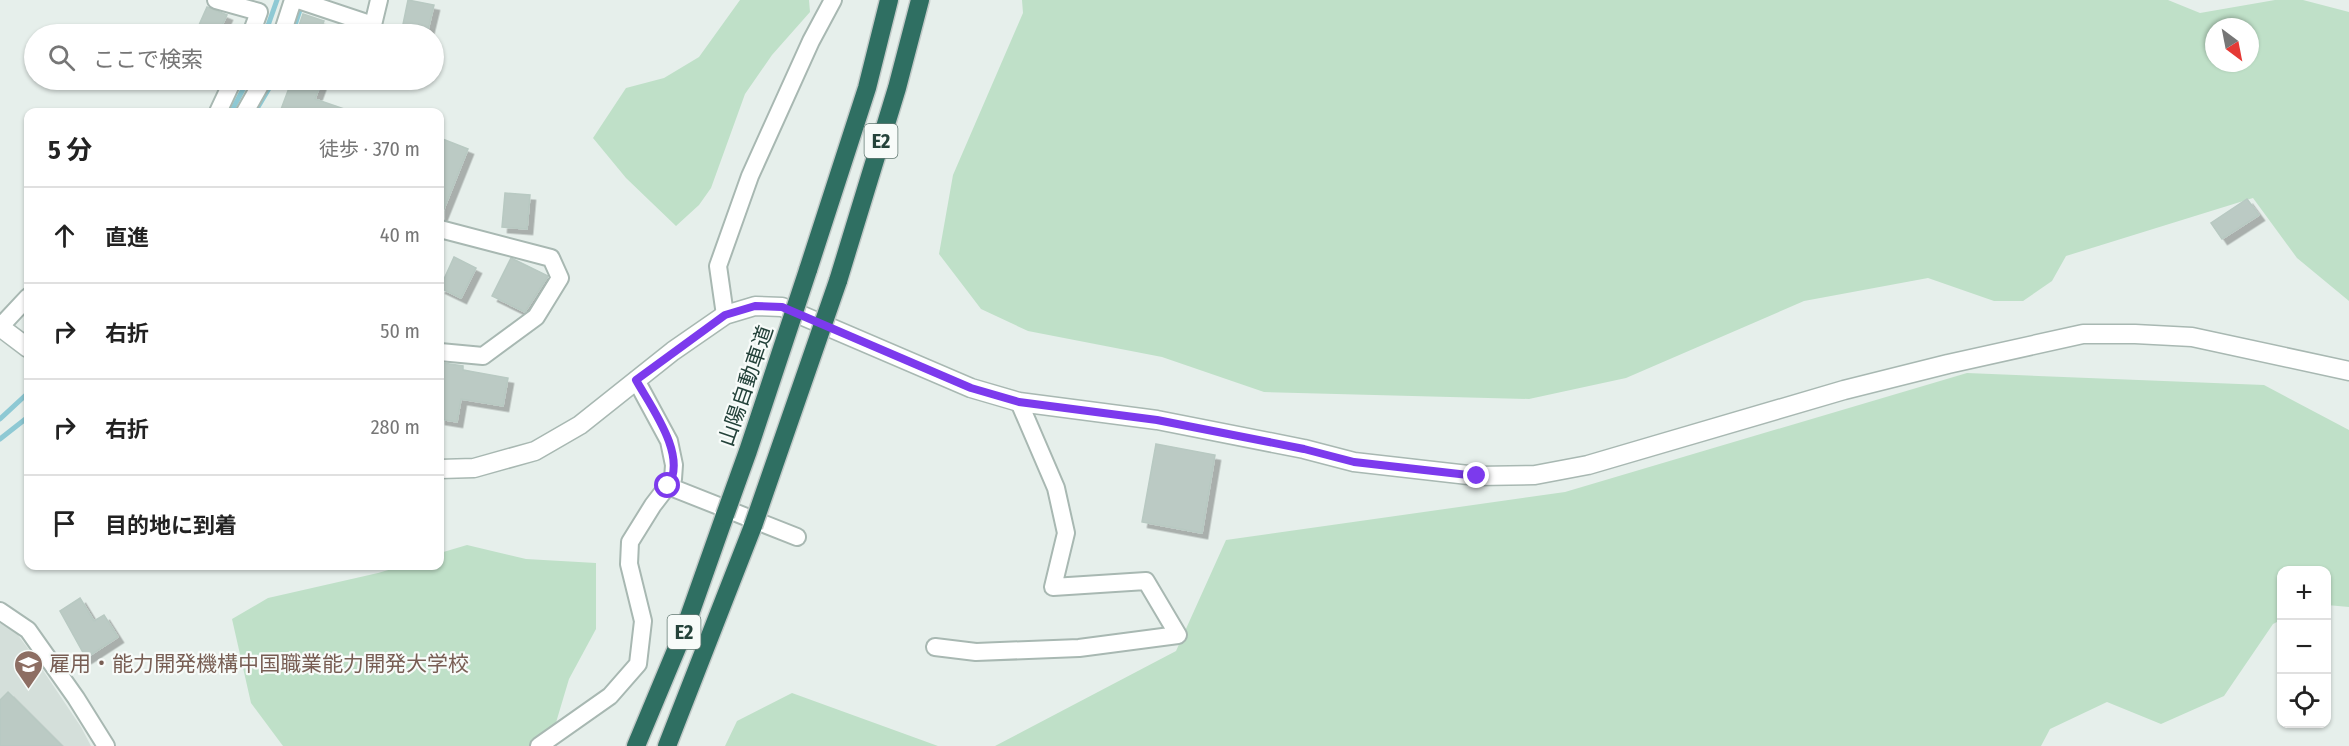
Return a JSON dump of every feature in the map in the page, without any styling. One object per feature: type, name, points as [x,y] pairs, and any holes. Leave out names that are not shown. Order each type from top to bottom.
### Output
[{"type":"highway","name":"山陽自動車道","points":[[636,746],[684,631],[748,451],[867,88],[889,0]]},
{"type":"highway","name":"E2","points":[[667,746],[753,526],[838,281],[897,88],[920,0]]},
{"type":"street","points":[[216,0],[261,6],[255,24]]},
{"type":"street","points":[[373,24],[379,0]]},
{"type":"street","points":[[725,315],[718,266],[750,176],[811,41],[833,0]]},
{"type":"street","points":[[287,24],[299,1],[370,24]]},
{"type":"street","points":[[220,108],[228,90]]},
{"type":"street","points":[[247,108],[257,90]]},
{"type":"street","points":[[444,230],[551,258],[560,278],[536,317],[483,356],[444,352]]},
{"type":"street","points":[[24,301],[0,327],[24,345]]},
{"type":"street","points":[[444,469],[474,468],[535,451],[580,425],[636,380],[725,315],[755,306],[782,307],[971,388],[1019,402],[1157,420],[1304,449],[1354,462],[1477,476],[1535,475],[1588,465],[1844,390],[2083,334],[2192,337],[2349,371]]},
{"type":"street","points":[[539,746],[610,696],[638,664],[643,621],[629,564],[630,542],[673,478],[674,465],[669,441],[636,380]]},
{"type":"street","points":[[935,647],[976,652],[1079,648],[1178,635],[1146,581],[1053,587],[1066,533],[1064,522],[1056,488],[1019,402]]},
{"type":"street","points":[[668,486],[797,537]]},
{"type":"street","points":[[0,611],[28,630],[76,698],[106,746]]},
{"type":"shaded area","name":"雇用・能力開発機構中国職業能力開発大学校","points":[[0,623],[17,634],[30,651],[81,727],[91,746],[0,746]]},
{"type":"green space","points":[[740,0],[809,0],[810,12],[772,55],[745,94],[711,188],[699,205],[676,226],[626,178],[593,138],[626,88],[664,78],[699,57]]},
{"type":"green space","points":[[1022,0],[2168,0],[2200,13],[2275,0],[2303,0],[2349,12],[2349,301],[2297,258],[2253,198],[2066,256],[2052,281],[2023,301],[1994,301],[1928,278],[1804,301],[1626,378],[1529,399],[1264,392],[1162,357],[1028,331],[981,309],[939,254],[953,175],[1023,13]]},
{"type":"green space","points":[[1967,373],[2264,385],[2349,430],[2349,607],[2331,605],[2331,566],[2277,566],[2277,622],[2273,624],[2224,696],[2161,724],[2107,702],[2050,729],[2041,746],[995,746],[1176,651],[1226,540],[1565,492]]},
{"type":"green space","points":[[467,545],[526,559],[596,563],[596,629],[569,679],[549,746],[283,746],[251,703],[232,619],[268,598],[388,570],[444,570],[444,552]]},
{"type":"green space","points":[[792,693],[938,746],[725,746],[737,721]]},
{"type":"building","points":[[408,0],[434,5],[429,24],[403,24]]},
{"type":"building","points":[[207,7],[227,15],[223,24],[199,24]]},
{"type":"building","points":[[303,14],[324,21],[323,24],[300,24]]},
{"type":"building","points":[[288,90],[318,90],[315,99],[341,108],[282,108]]},
{"type":"building","points":[[444,140],[468,149],[444,209]]},
{"type":"building","points":[[505,193],[530,195],[527,229],[502,227]]},
{"type":"building","points":[[2247,199],[2259,215],[2222,239],[2211,223]]},
{"type":"building","points":[[454,257],[476,268],[461,298],[444,290],[444,279]]},
{"type":"building","points":[[511,258],[548,276],[525,312],[492,296]]},
{"type":"building","points":[[444,363],[463,366],[463,370],[508,378],[503,406],[461,399],[457,422],[444,420]]},
{"type":"building","points":[[1156,444],[1215,455],[1202,533],[1142,522]]},
{"type":"building","points":[[80,598],[94,621],[104,615],[118,637],[86,658],[60,611]]},
{"type":"building","points":[[8,692],[62,746],[0,746],[0,700]]},
{"type":"waterway","points":[[269,24],[277,0]]},
{"type":"waterway","points":[[295,24],[302,4]]},
{"type":"waterway","points":[[233,108],[243,90]]},
{"type":"waterway","points":[[257,108],[268,90]]},
{"type":"waterway","points":[[0,419],[24,397]]},
{"type":"waterway","points":[[0,439],[24,420]]},
{"type":"place","name":"雇用・能力開発機構中国職業能力開発大学校","points":[[28,690]]},
{"type":"route","points":[[668,486],[673,478],[674,465],[669,441],[636,380],[725,315],[755,306],[782,307],[971,388],[1019,402],[1157,420],[1304,449],[1354,462],[1477,476]]}]
